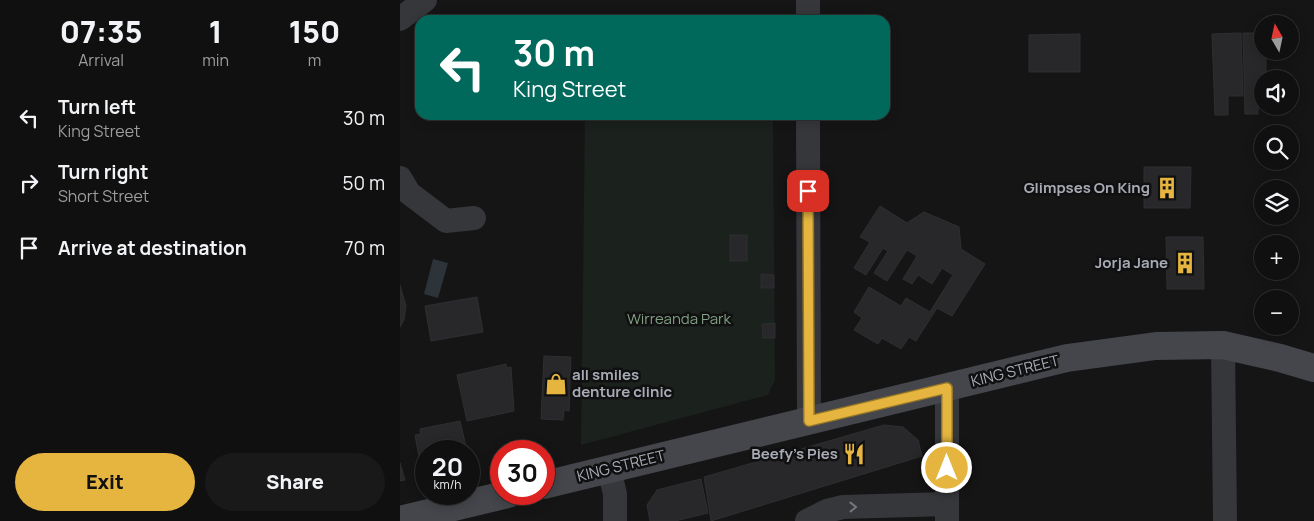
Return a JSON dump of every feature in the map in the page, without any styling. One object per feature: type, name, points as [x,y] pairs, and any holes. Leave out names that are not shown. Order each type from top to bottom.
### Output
[{"type":"main road","name":"KING STREET","points":[[555,482],[1066,358],[1156,346],[1223,346],[1280,358],[1314,368]]},
{"type":"main road","points":[[400,520],[490,498]]},
{"type":"street","points":[[400,19],[425,0]]},
{"type":"street","points":[[808,0],[808,15]]},
{"type":"street","points":[[808,120],[809,421]]},
{"type":"street","points":[[400,178],[409,193],[446,221],[474,218]]},
{"type":"street","points":[[1223,346],[1225,521]]},
{"type":"street","points":[[807,521],[827,511],[843,507],[947,512],[947,388]]},
{"type":"street","points":[[609,469],[615,494],[615,521]]},
{"type":"green space","name":"Wirreanda Park","points":[[585,120],[773,120],[775,380],[768,395],[581,445]]},
{"type":"shaded area","points":[[433,259],[448,263],[438,298],[424,294]]},
{"type":"building","points":[[1241,33],[1243,96],[1228,96],[1228,115],[1215,115],[1212,34]]},
{"type":"building","points":[[1243,33],[1254,33],[1254,60],[1266,60],[1266,70],[1254,70],[1254,114],[1245,114]]},
{"type":"building","points":[[1080,34],[1080,72],[1029,72],[1029,35]]},
{"type":"building","name":"Glimpses On King","points":[[1144,167],[1191,167],[1190,208],[1144,208]]},
{"type":"building","points":[[880,206],[907,223],[924,212],[959,227],[961,249],[985,264],[952,316],[937,308],[916,341],[909,337],[901,349],[882,338],[878,344],[854,330],[862,318],[854,312],[869,287],[901,306],[906,298],[930,312],[953,275],[942,268],[932,284],[918,275],[912,284],[903,279],[917,256],[907,250],[887,281],[874,273],[888,251],[883,248],[866,275],[854,268],[870,242],[860,237]]},
{"type":"building","points":[[730,235],[747,235],[747,261],[730,261]]},
{"type":"building","name":"Jorja Jane","points":[[1166,237],[1203,237],[1204,289],[1167,289]]},
{"type":"building","points":[[761,274],[774,275],[774,288],[761,288]]},
{"type":"building","points":[[400,285],[406,306],[404,320],[400,327]]},
{"type":"building","points":[[477,297],[483,332],[431,341],[425,306]]},
{"type":"building","points":[[775,323],[775,338],[763,338],[762,324]]},
{"type":"building","name":"all smiles denture clinic","points":[[544,356],[571,357],[569,411],[564,410],[563,420],[541,419]]},
{"type":"building","points":[[506,364],[507,368],[511,367],[514,411],[467,421],[457,375]]},
{"type":"building","points":[[460,421],[464,440],[416,440],[415,435],[421,434],[420,429]]},
{"type":"building","points":[[884,425],[903,427],[918,440],[922,456],[711,521],[704,477]]},
{"type":"building","points":[[400,463],[405,480],[400,481]]},
{"type":"building","points":[[701,479],[708,513],[675,521],[650,521],[647,505],[657,490]]},
{"type":"place","name":"Glimpses On King","points":[[1167,188]]},
{"type":"place","name":"Jorja Jane","points":[[1185,263]]},
{"type":"place","name":"all smiles denture clinic","points":[[556,384]]},
{"type":"place","name":"Beefy's Pies","points":[[854,454]]},
{"type":"route","points":[[808,191],[809,421],[947,388],[947,468]]}]
